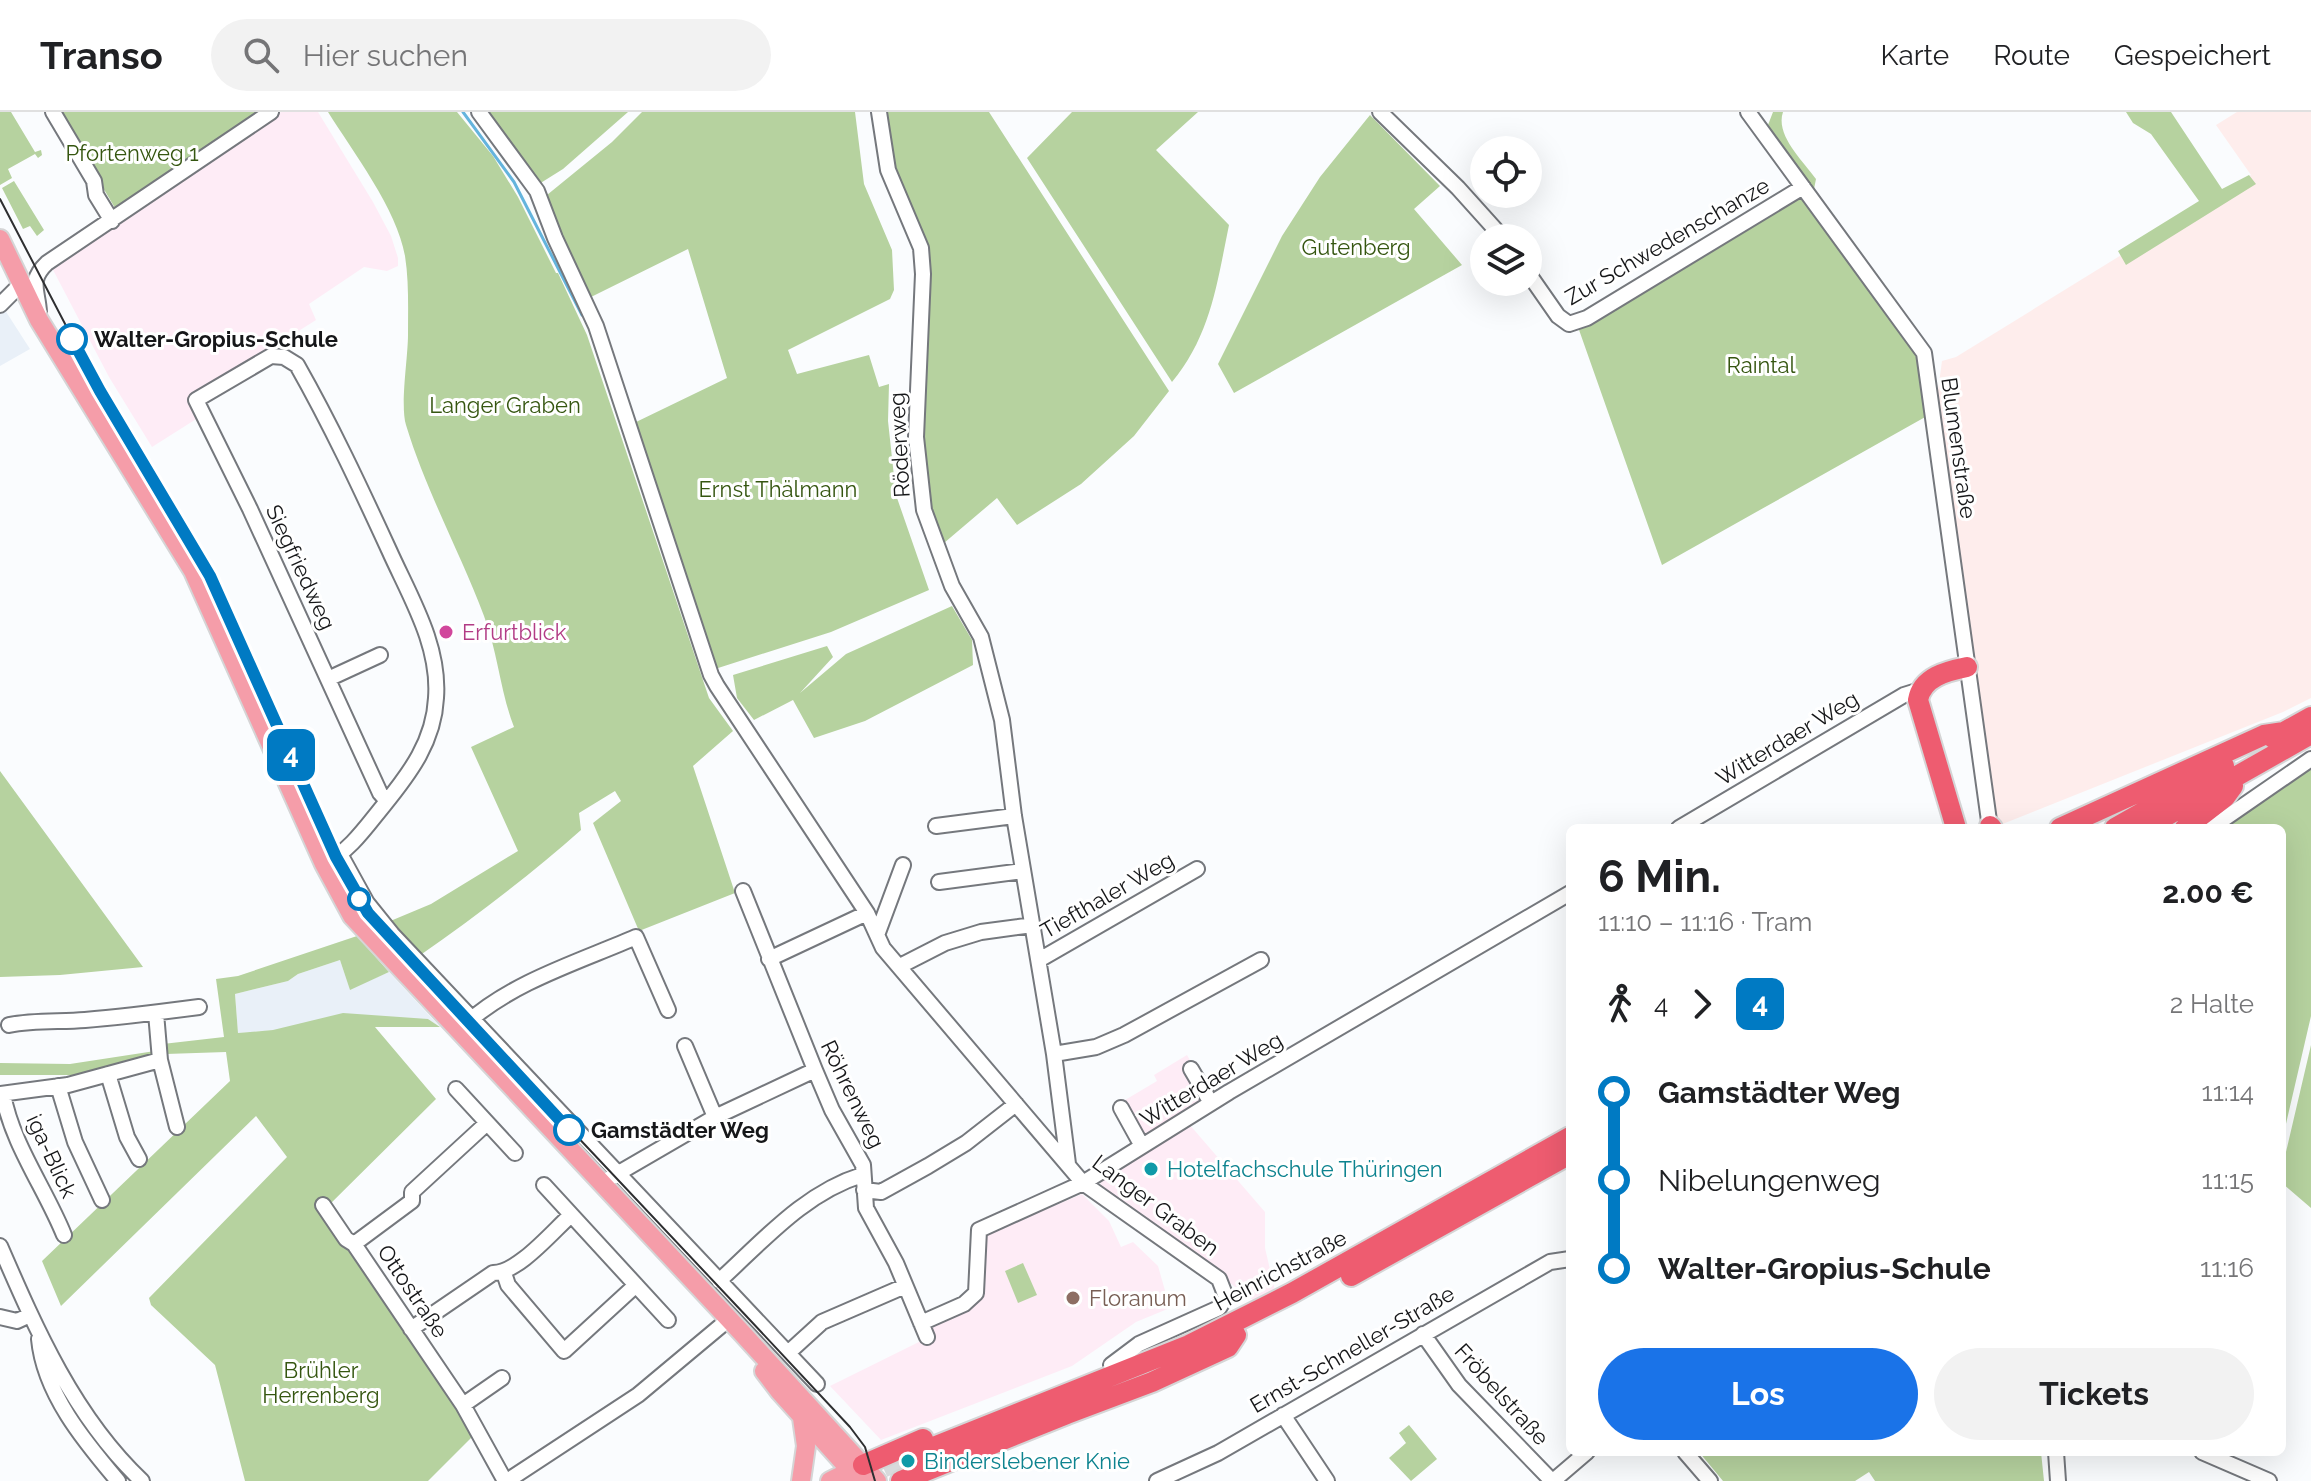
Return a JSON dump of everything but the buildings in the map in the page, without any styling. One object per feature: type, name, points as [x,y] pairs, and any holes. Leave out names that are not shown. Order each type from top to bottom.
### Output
[{"type":"highway","points":[[1955,824],[1918,700],[1920,690],[1937,675],[1967,667]]},
{"type":"highway","points":[[2122,824],[2311,717]]},
{"type":"highway","points":[[2069,824],[2264,735],[2284,732]]},
{"type":"highway","points":[[2152,824],[2311,734]]},
{"type":"highway","points":[[2190,824],[2225,797],[2248,769]]},
{"type":"highway","name":"Heinrichstraße","points":[[1233,1330],[1566,1139]]},
{"type":"highway","name":"Heinrichstraße","points":[[912,1460],[1148,1363],[1290,1309],[1566,1156]]},
{"type":"highway","points":[[858,1472],[962,1423],[1111,1365],[1233,1330]]},
{"type":"highway","points":[[901,1481],[1152,1382],[1228,1347],[1233,1330]]},
{"type":"main road","points":[[0,239],[39,320],[193,571],[332,859],[343,904],[376,931],[465,1025],[602,1185],[729,1319],[858,1472]]},
{"type":"main road","points":[[729,1319],[770,1379],[801,1415],[858,1472],[877,1481]]},
{"type":"main road","points":[[801,1415],[806,1446],[801,1481]]},
{"type":"main road","points":[[830,1481],[858,1472]]},
{"type":"street","points":[[53,112],[94,181],[96,195],[112,221]]},
{"type":"street","points":[[39,320],[34,286],[37,274],[47,263],[271,112]]},
{"type":"street","name":"Langer Graben","points":[[479,112],[537,191],[596,326],[711,675],[867,913],[883,948],[1083,1183],[1210,1273],[1224,1287],[1226,1297],[1219,1308],[1139,1344],[1111,1365]]},
{"type":"street","name":"Röderweg","points":[[879,112],[888,170],[921,248],[923,274],[916,437],[924,510],[952,586],[981,637],[1002,720],[1068,1164]]},
{"type":"street","points":[[1380,112],[1490,224]]},
{"type":"street","name":"Blumenstraße","points":[[1748,112],[1761,119],[1803,187],[1924,353],[1991,824]]},
{"type":"street","name":"Zur Schwedenschanze","points":[[1542,293],[1558,316],[1569,324],[1578,321],[1652,280],[1803,187]]},
{"type":"street","points":[[0,305],[21,284]]},
{"type":"street","name":"Siegfriedweg","points":[[271,356],[284,357],[297,365],[348,459],[426,634],[435,665],[436,706],[430,733],[415,763],[387,801],[380,793],[328,679],[196,400],[271,356]]},
{"type":"street","points":[[328,679],[380,655]]},
{"type":"street","name":"Witterdaer Weg","points":[[1686,824],[1891,702],[1920,690]]},
{"type":"street","points":[[2217,824],[2311,759]]},
{"type":"street","points":[[332,859],[387,801]]},
{"type":"street","points":[[936,826],[1014,816]]},
{"type":"street","points":[[877,935],[903,865]]},
{"type":"street","name":"Tiefthaler Weg","points":[[1039,960],[1197,869]]},
{"type":"street","points":[[939,882],[1023,871]]},
{"type":"street","name":"Röhrenweg","points":[[743,891],[832,1110],[863,1165],[866,1208],[896,1263],[924,1330]]},
{"type":"street","name":"Witterdaer Weg","points":[[924,1330],[976,1293],[979,1230],[1083,1183],[1211,1103],[1566,895]]},
{"type":"street","points":[[769,959],[867,913]]},
{"type":"street","points":[[900,966],[945,943],[981,932],[1033,925]]},
{"type":"street","points":[[668,1010],[636,937],[521,987],[492,1002],[465,1025],[616,1172],[817,1384]]},
{"type":"street","points":[[1054,1054],[1096,1047],[1124,1035],[1261,960]]},
{"type":"street","points":[[9,1025],[199,1007]]},
{"type":"street","points":[[156,1013],[160,1060],[177,1127]]},
{"type":"street","points":[[685,1046],[715,1117]]},
{"type":"street","name":"iga-Blick","points":[[64,1235],[25,1157],[1,1094],[58,1086],[160,1060]]},
{"type":"street","points":[[1191,1069],[1211,1103]]},
{"type":"street","points":[[602,1185],[616,1172],[715,1117],[815,1070]]},
{"type":"street","points":[[108,1074],[127,1137],[139,1159]]},
{"type":"street","name":"iga-Blick","points":[[58,1086],[75,1142],[102,1200]]},
{"type":"street","points":[[456,1089],[515,1153]]},
{"type":"street","points":[[719,1281],[798,1207],[847,1180],[863,1182],[881,1192],[966,1143],[1016,1104]]},
{"type":"street","points":[[1121,1108],[1142,1146]]},
{"type":"street","points":[[354,1244],[412,1201],[412,1192],[487,1123]]},
{"type":"street","points":[[544,1185],[668,1320]]},
{"type":"street","name":"Ottostraße","points":[[323,1205],[346,1239],[354,1244],[463,1405],[506,1481]]},
{"type":"street","points":[[411,1329],[493,1273],[504,1273],[515,1266],[571,1215]]},
{"type":"street","points":[[0,1246],[38,1335],[90,1420],[142,1481]]},
{"type":"street","name":"Ernst-Schneller-Straße","points":[[1157,1481],[1218,1453],[1550,1262],[1566,1259]]},
{"type":"street","points":[[504,1273],[508,1285],[564,1351],[636,1285]]},
{"type":"street","points":[[788,1353],[822,1322],[905,1286]]},
{"type":"street","points":[[0,1317],[17,1321],[30,1315]]},
{"type":"street","points":[[506,1481],[598,1422],[674,1367],[729,1319]]},
{"type":"street","name":"Fröbelstraße","points":[[1423,1334],[1459,1385],[1552,1481]]},
{"type":"street","points":[[38,1335],[41,1358],[70,1419],[118,1481]]},
{"type":"street","points":[[463,1405],[502,1378]]},
{"type":"street","points":[[1283,1415],[1327,1481]]},
{"type":"street","points":[[1552,1481],[1582,1456]]},
{"type":"street","points":[[1688,1456],[1710,1481]]},
{"type":"street","points":[[2056,1456],[2058,1481]]},
{"type":"street","points":[[2211,1456],[2269,1481]]},
{"type":"shaded area","points":[[281,112],[318,112],[391,236],[398,266],[387,271],[364,267],[309,304],[316,320],[192,398],[201,416],[152,447],[109,377],[51,266]]},
{"type":"shaded area","points":[[2237,112],[2311,112],[2311,698],[2283,712],[2000,824],[1937,398],[1942,361],[1956,357],[2251,175],[2216,125]]},
{"type":"shaded area","points":[[3,307],[30,349],[0,366],[0,310]]},
{"type":"shaded area","points":[[340,960],[350,989],[389,972],[440,1027],[428,1019],[238,1033],[235,994],[288,981],[298,974]]},
{"type":"shaded area","points":[[1187,1055],[1211,1097],[1137,1142],[1115,1106],[1157,1081],[1154,1075]]},
{"type":"shaded area","points":[[1189,1124],[1265,1212],[1265,1248],[1275,1291],[1253,1300],[1101,1189],[1100,1180]]},
{"type":"shaded area","name":"Floranum","points":[[1082,1194],[1109,1221],[1121,1247],[1133,1242],[1158,1266],[1170,1308],[1136,1322],[1072,1366],[881,1440],[830,1386],[931,1336],[933,1324],[970,1306],[985,1235]]},
{"type":"green space","points":[[0,112],[11,112],[35,152],[41,150],[42,155],[38,158],[35,154],[8,169],[12,178],[0,185]]},
{"type":"green space","name":"Pfortenweg 1","points":[[58,112],[265,112],[118,213]]},
{"type":"green space","name":"Langer Graben","points":[[328,112],[457,112],[493,156],[558,273],[587,335],[709,698],[733,731],[693,766],[735,893],[639,931],[593,823],[621,801],[615,791],[579,813],[581,830],[561,847],[502,896],[419,956],[388,922],[431,904],[518,851],[471,747],[514,727],[484,616],[423,474],[406,425],[408,285],[400,238],[384,200]]},
{"type":"green space","points":[[487,112],[628,112],[563,169],[539,184]]},
{"type":"green space","name":"Ernst Thälmann","points":[[642,112],[855,112],[864,184],[892,250],[894,290],[890,299],[788,350],[797,374],[869,355],[879,387],[889,384],[888,421],[896,495],[929,590],[831,632],[715,669],[634,423],[727,378],[688,249],[589,298],[560,235],[547,195],[612,142]]},
{"type":"green space","points":[[884,112],[989,112],[1169,391],[1134,436],[1081,484],[1017,525],[997,498],[944,543],[929,509],[921,431],[925,247],[895,178]]},
{"type":"green space","points":[[1072,112],[1198,112],[1156,150],[1229,225],[1211,308],[1196,346],[1172,382],[1027,158]]},
{"type":"green space","points":[[1773,112],[1783,112],[1786,139],[1816,179],[1814,189],[1768,125]]},
{"type":"green space","points":[[2126,112],[2171,112],[2222,189],[2249,175],[2256,184],[2126,265],[2118,251],[2199,201],[2151,134],[2133,123]]},
{"type":"green space","name":"Gutenberg","points":[[1370,115],[1440,186],[1414,209],[1462,265],[1234,393],[1218,364],[1282,236],[1320,177]]},
{"type":"green space","points":[[14,181],[44,230],[37,236],[30,226],[23,229],[2,188]]},
{"type":"green space","name":"Raintal","points":[[1802,193],[1909,342],[1920,363],[1927,416],[1662,565],[1578,327]]},
{"type":"green space","points":[[952,606],[972,640],[973,665],[865,721],[814,738],[793,700],[754,720],[737,698],[733,675],[827,646],[833,657],[800,693],[846,654]]},
{"type":"green space","points":[[2311,766],[2311,1016],[2286,1124],[2286,824],[2228,824]]},
{"type":"green space","points":[[0,771],[143,967],[0,977]]},
{"type":"green space","name":"Brühler Herrenberg","points":[[357,936],[389,972],[350,990],[340,960],[298,974],[288,981],[235,994],[238,1033],[273,1030],[343,1013],[428,1019],[440,1027],[375,1027],[436,1099],[322,1212],[473,1436],[428,1481],[245,1481],[215,1365],[151,1305],[149,1298],[287,1157],[256,1116],[61,1306],[42,1261],[230,1081],[226,1052],[166,1054],[74,1075],[0,1075],[0,1063],[70,1064],[155,1051],[154,1045],[224,1037],[216,979],[238,976]]},
{"type":"green space","points":[[2311,1045],[2311,1208],[2286,1186],[2286,1152]]},
{"type":"green space","points":[[1023,1263],[1037,1295],[1018,1303],[1005,1271]]},
{"type":"green space","points":[[1409,1425],[1437,1459],[1411,1481],[1389,1458],[1406,1443],[1399,1433]]},
{"type":"green space","points":[[1702,1456],[2041,1456],[2044,1481],[1875,1481],[1869,1472],[1855,1481],[1723,1481]]},
{"type":"waterway","points":[[463,112],[514,182],[582,315]]},
{"type":"tunnel","points":[[859,1480],[911,1456]]},
{"type":"tram line","points":[[0,199],[100,391],[210,576],[336,857],[354,890],[376,922],[428,983],[539,1096],[850,1427],[865,1447],[875,1481]]},
{"type":"tram line","name":"4","points":[[72,339],[210,576],[336,857],[359,899],[437,990],[569,1130]]},
{"type":"place","name":"Walter-Gropius-Schule","points":[[72,339]]},
{"type":"place","name":"Erfurtblick","points":[[446,632]]},
{"type":"place","name":"Gamstädter Weg","points":[[569,1130]]},
{"type":"place","name":"Hotelfachschule Thüringen","points":[[1151,1169]]},
{"type":"place","name":"Floranum","points":[[1073,1298]]},
{"type":"place","name":"Binderslebener Knie","points":[[908,1461]]}]
